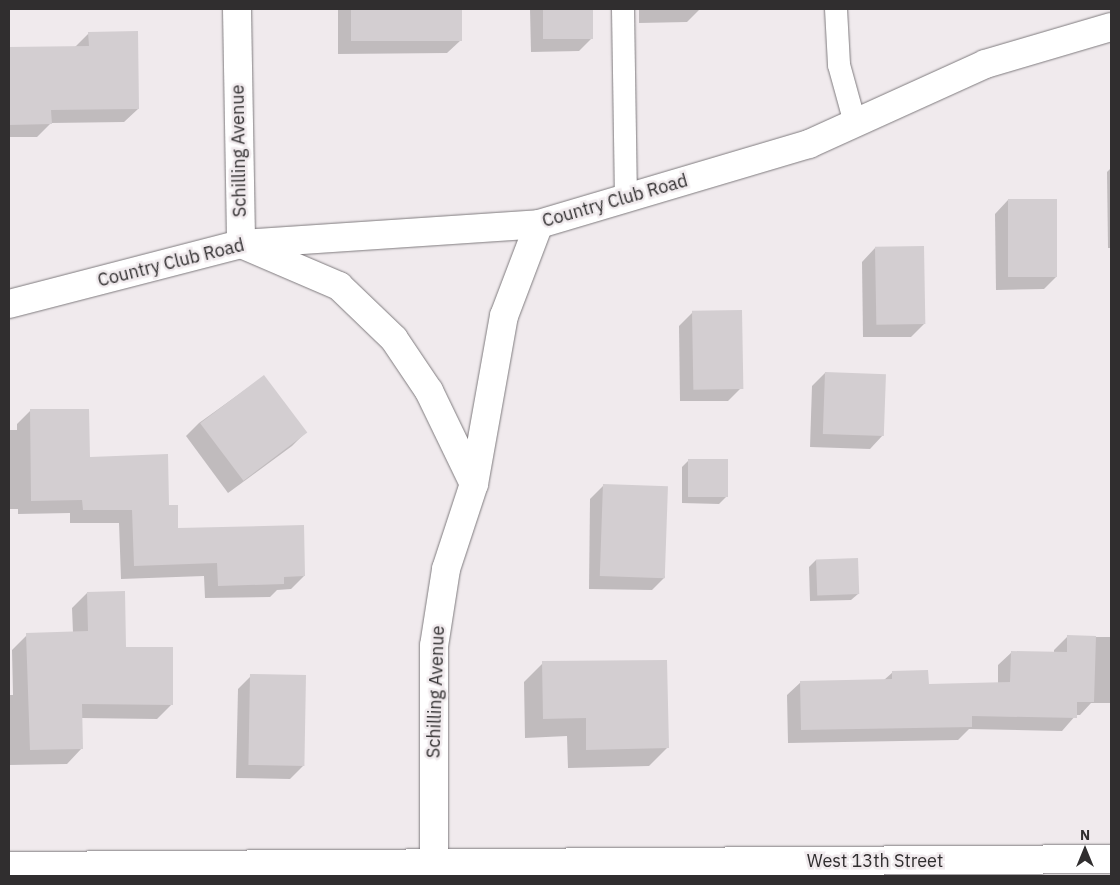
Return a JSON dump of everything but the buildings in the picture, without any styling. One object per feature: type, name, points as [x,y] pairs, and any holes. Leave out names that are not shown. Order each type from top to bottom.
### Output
[{"type":"street","name":"Schilling Avenue","points":[[237,9],[241,244]]},
{"type":"street","name":"Country Club Road","points":[[9,304],[241,244],[539,224],[809,144],[985,64],[1111,27]]},
{"type":"street","name":"Schilling Avenue","points":[[434,870],[434,646],[446,569],[474,484],[504,316],[539,224]]},
{"type":"street","points":[[241,244],[339,286],[394,339],[429,391],[474,484]]},
{"type":"street","name":"West 13th Street","points":[[9,866],[132,871],[895,868],[1111,860]]},
{"type":"lane","points":[[622,9],[626,198]]},
{"type":"lane","points":[[836,9],[839,65],[855,123]]}]
